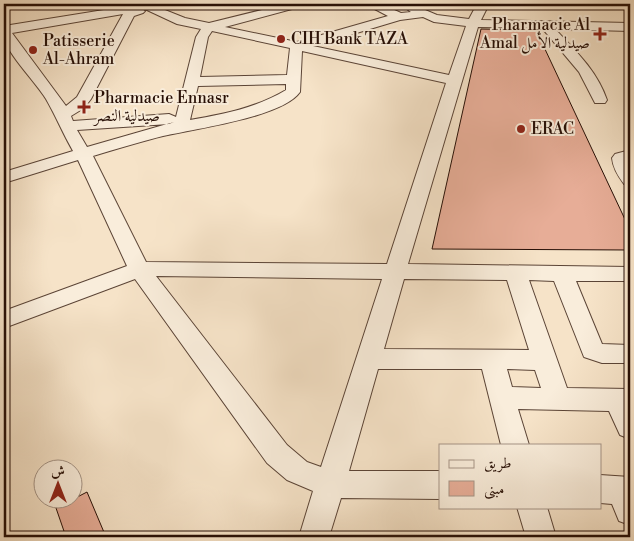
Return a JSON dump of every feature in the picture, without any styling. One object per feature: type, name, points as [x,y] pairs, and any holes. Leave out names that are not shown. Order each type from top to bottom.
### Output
[{"type":"street","points":[[182,122],[202,37],[210,27],[225,21],[299,4]]},
{"type":"street","points":[[373,4],[446,20],[473,23],[630,27]]},
{"type":"street","points":[[314,537],[454,80],[473,23],[483,4]]},
{"type":"street","points":[[65,120],[84,99],[129,14],[143,7]]},
{"type":"street","points":[[439,485],[329,484],[297,471],[277,454],[139,269],[65,120],[46,87],[30,69],[4,31],[143,7],[168,17],[210,27],[454,80]]},
{"type":"street","points":[[297,46],[401,11]]},
{"type":"street","points":[[546,26],[586,72],[597,90],[600,100]]},
{"type":"street","points":[[4,178],[84,155],[104,146],[182,122],[274,103],[293,92],[297,46]]},
{"type":"street","points":[[191,82],[295,79]]},
{"type":"street","points":[[65,120],[182,122]]},
{"type":"street","points":[[630,155],[621,158],[622,166],[630,180]]},
{"type":"street","points":[[4,320],[139,269],[630,274]]},
{"type":"street","points":[[516,273],[558,399]]},
{"type":"street","points":[[562,273],[593,350],[602,354],[630,354]]},
{"type":"street","points":[[369,359],[544,360]]},
{"type":"street","points":[[492,360],[515,444]]},
{"type":"street","points":[[502,398],[624,400],[630,427]]},
{"type":"street","points":[[532,508],[541,537]]},
{"type":"building","name":"ERAC","points":[[481,29],[536,30],[630,230],[630,250],[432,249]]},
{"type":"building","points":[[87,492],[106,537],[66,537],[56,508],[82,508],[82,495]]},
{"type":"place","name":"Pharmacie Al Amal صيدلية الأمل","points":[[600,34]]},
{"type":"place","name":"CIH Bank TAZA","points":[[281,39]]},
{"type":"place","name":"Patisserie Al-Ahram","points":[[33,50]]},
{"type":"place","name":"Pharmacie Ennasr صيدلية النصر","points":[[84,107]]},
{"type":"place","name":"ERAC","points":[[521,129]]}]
